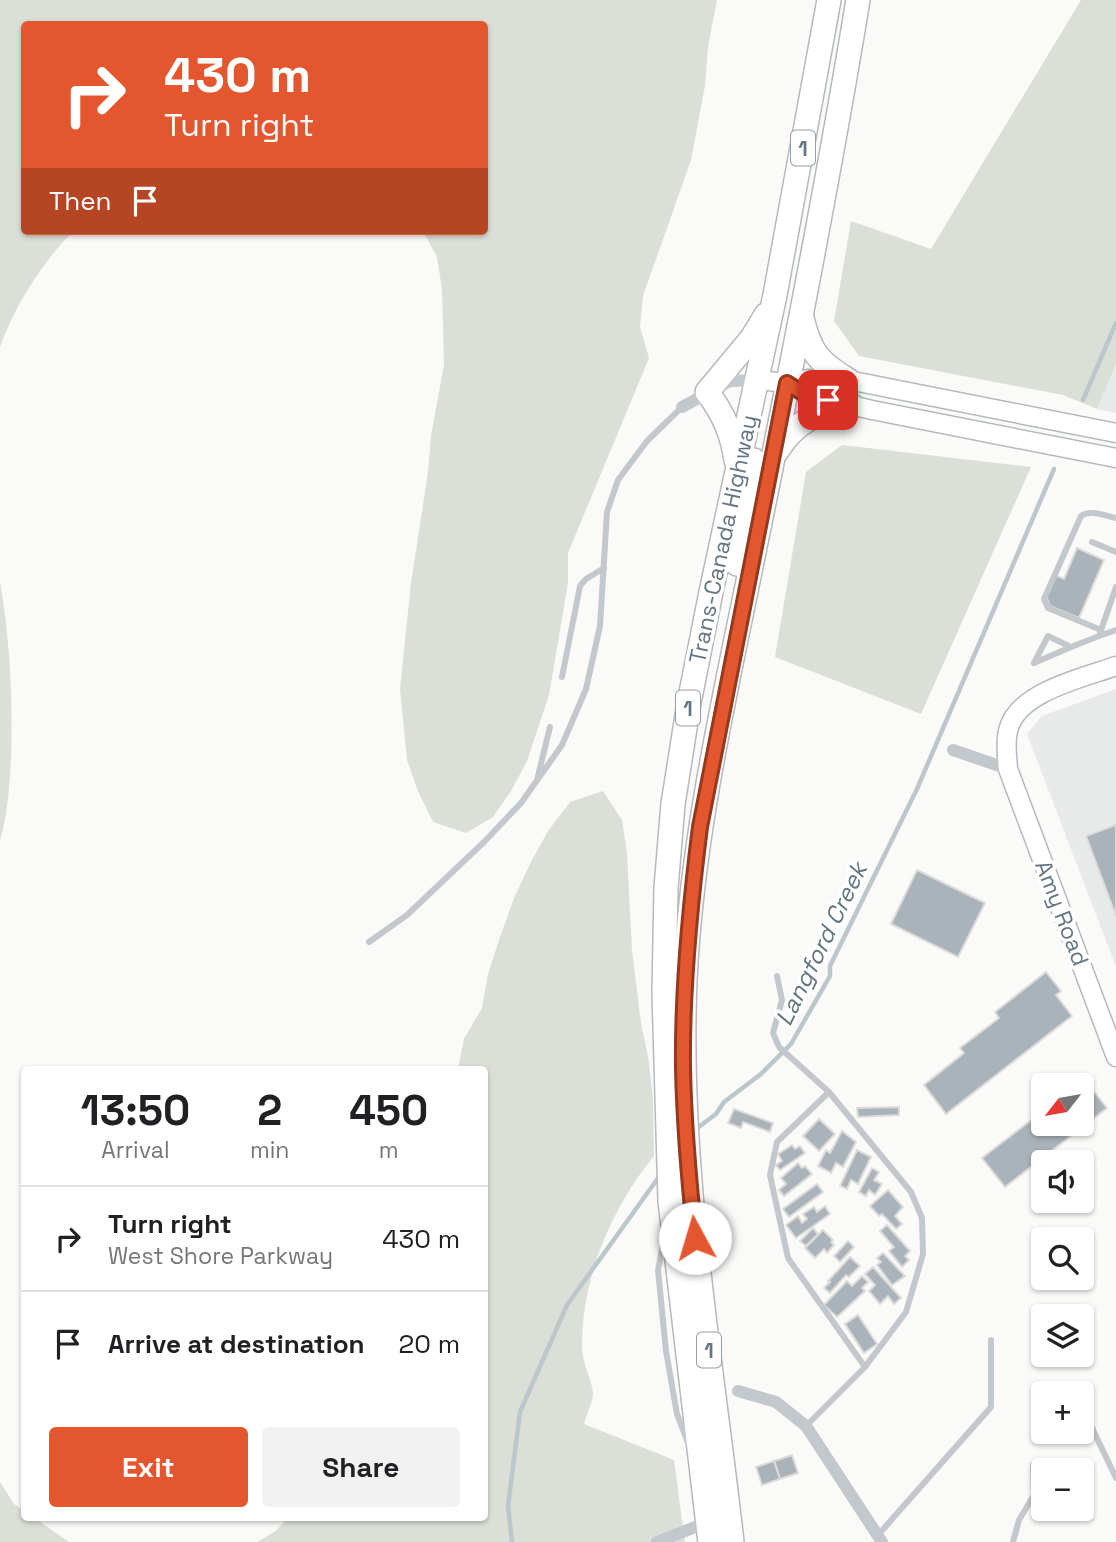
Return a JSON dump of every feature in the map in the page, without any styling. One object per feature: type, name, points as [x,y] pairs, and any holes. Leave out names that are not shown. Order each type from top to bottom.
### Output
[{"type":"highway","name":"Trans-Canada Highway","points":[[709,1532],[670,1201],[664,992],[666,888],[673,804],[698,657],[775,295],[828,0]]},
{"type":"highway","name":"Trans-Canada Highway","points":[[732,1542],[687,1158],[683,1065],[691,893],[700,827],[774,456],[858,0]]},
{"type":"highway","points":[[737,467],[732,438],[722,412],[707,392],[752,338],[763,322],[775,295]]},
{"type":"highway","points":[[800,312],[812,350],[826,367],[848,380]]},
{"type":"highway","points":[[732,661],[728,635],[729,615],[761,412],[757,380]]},
{"type":"highway","points":[[774,456],[787,435],[806,420],[816,414],[851,405]]},
{"type":"highway","points":[[687,1158],[685,1201],[688,1246],[716,1502],[709,1532]]},
{"type":"main road","points":[[757,380],[787,383],[808,379],[848,380],[1116,433]]},
{"type":"main road","points":[[787,383],[804,394],[1113,461]]},
{"type":"main road","name":"Amy Road","points":[[1116,666],[1042,694],[1023,706],[1012,719],[1006,743],[1008,769],[1116,1057]]},
{"type":"street","points":[[682,407],[730,381],[757,380]]},
{"type":"street","points":[[953,750],[1008,769]]},
{"type":"street","points":[[738,1391],[776,1402],[806,1426],[880,1539]]},
{"type":"street","points":[[657,1542],[709,1532]]},
{"type":"lane","points":[[369,942],[407,915],[521,803],[562,745],[586,689],[600,626],[607,512],[618,480],[647,441],[682,407]]},
{"type":"lane","points":[[1100,633],[1048,608],[1044,598],[1081,516],[1091,512],[1116,518]]},
{"type":"lane","points":[[1092,542],[1116,552]]},
{"type":"lane","points":[[562,677],[580,586],[604,568]]},
{"type":"lane","points":[[1100,633],[1116,589]]},
{"type":"lane","points":[[1071,647],[1048,636],[1034,663],[1071,647],[1100,633],[1116,630]]},
{"type":"lane","points":[[537,780],[550,727]]},
{"type":"lane","points":[[778,976],[782,1000],[773,1033],[779,1047],[829,1092],[911,1192],[922,1218],[923,1254],[906,1312],[865,1367],[806,1426]]},
{"type":"lane","points":[[829,1092],[777,1142],[770,1175],[788,1258],[865,1367]]},
{"type":"lane","points":[[880,1539],[991,1407],[991,1340]]},
{"type":"lane","points":[[1094,1432],[1116,1478]]},
{"type":"lane","points":[[1013,1542],[1019,1520],[1031,1500]]},
{"type":"shaded area","points":[[0,0],[717,0],[691,160],[643,296],[640,327],[649,358],[568,553],[568,583],[549,695],[527,761],[511,791],[493,817],[466,833],[433,822],[418,791],[407,760],[400,689],[411,583],[431,436],[444,365],[442,289],[437,257],[425,235],[488,235],[488,21],[21,21],[21,235],[70,235],[31,285],[13,316],[0,347]]},
{"type":"shaded area","points":[[1081,0],[1116,0],[1116,364],[1097,409],[1063,395],[859,356],[834,321],[851,221],[931,249]]},
{"type":"shaded area","points":[[1116,364],[1116,413],[1097,409]]},
{"type":"shaded area","points":[[842,445],[1031,467],[921,714],[775,657],[806,472]]},
{"type":"shaded area","points":[[0,581],[12,715],[9,791],[0,841]]},
{"type":"shaded area","points":[[1116,689],[1116,967],[1027,734],[1042,716]]},
{"type":"shaded area","points":[[603,791],[622,820],[627,853],[632,951],[653,1099],[654,1156],[612,1221],[593,1270],[587,1295],[582,1346],[593,1393],[584,1424],[674,1460],[685,1542],[257,1542],[276,1531],[285,1521],[488,1521],[488,1066],[459,1066],[464,1039],[482,1008],[488,974],[514,898],[548,831],[570,802]]},
{"type":"shaded area","points":[[0,1482],[14,1504],[21,1509],[21,1521],[39,1521],[69,1542],[0,1542]]},
{"type":"building","points":[[1077,548],[1104,560],[1079,618],[1050,606],[1046,596],[1055,575],[1064,579]]},
{"type":"building","points":[[1116,825],[1116,916],[1086,836]]},
{"type":"building","points":[[917,870],[985,903],[958,957],[891,924]]},
{"type":"building","points":[[1046,972],[1061,991],[1056,995],[1072,1016],[946,1114],[924,1085],[964,1053],[960,1048],[999,1018],[995,1012]]},
{"type":"building","points":[[1094,1092],[1107,1108],[1094,1118]]},
{"type":"building","points":[[899,1107],[899,1115],[858,1117],[857,1108]]},
{"type":"building","points":[[734,1109],[773,1123],[770,1132],[743,1122],[741,1128],[728,1123]]},
{"type":"building","points":[[819,1119],[835,1134],[819,1151],[803,1136]]},
{"type":"building","points":[[1031,1120],[1031,1136],[1071,1136],[1053,1150],[1031,1150],[1031,1167],[1005,1187],[982,1158]]},
{"type":"building","points":[[842,1131],[856,1142],[843,1167],[836,1163],[831,1173],[818,1166],[826,1150],[830,1153]]},
{"type":"building","points":[[792,1145],[795,1149],[800,1146],[805,1153],[780,1170],[776,1165],[782,1161],[778,1154]]},
{"type":"building","points":[[857,1150],[871,1157],[858,1184],[851,1180],[847,1189],[840,1186]]},
{"type":"building","points":[[798,1163],[812,1174],[784,1196],[779,1190],[786,1184],[781,1178]]},
{"type":"building","points":[[872,1168],[879,1172],[874,1180],[882,1184],[875,1195],[869,1190],[866,1196],[859,1192]]},
{"type":"building","points":[[817,1184],[823,1192],[789,1217],[783,1209]]},
{"type":"building","points":[[888,1190],[903,1207],[895,1216],[902,1224],[896,1229],[870,1206]]},
{"type":"building","points":[[825,1206],[830,1214],[796,1238],[786,1225],[798,1216],[802,1223],[807,1219],[803,1214],[814,1207],[817,1212]]},
{"type":"building","points":[[887,1225],[910,1251],[905,1256],[909,1260],[902,1267],[889,1251],[894,1247],[880,1231]]},
{"type":"building","points":[[813,1228],[818,1234],[806,1246],[800,1241]]},
{"type":"building","points":[[823,1230],[833,1240],[831,1242],[834,1245],[827,1253],[824,1249],[815,1258],[805,1248]]},
{"type":"building","points":[[848,1241],[854,1247],[840,1262],[834,1256]]},
{"type":"building","points":[[883,1253],[905,1276],[892,1285],[877,1265],[881,1262],[877,1258]]},
{"type":"building","points":[[850,1257],[860,1266],[849,1277],[846,1275],[830,1293],[824,1288]]},
{"type":"building","points":[[873,1267],[901,1298],[894,1304],[888,1296],[880,1304],[869,1291],[875,1285],[865,1274]]},
{"type":"building","points":[[862,1276],[868,1282],[862,1288],[865,1291],[837,1317],[824,1305],[847,1281],[852,1286]]},
{"type":"building","points":[[858,1315],[877,1344],[864,1353],[845,1324]]},
{"type":"building","points":[[792,1455],[798,1473],[780,1479],[774,1461]]},
{"type":"building","points":[[774,1461],[780,1479],[762,1485],[756,1467]]},
{"type":"waterway","name":"Langford Creek","points":[[1083,400],[1116,323]]},
{"type":"waterway","name":"Langford Creek","points":[[696,1129],[716,1114],[724,1102],[761,1074],[791,1044],[830,976],[830,966],[917,789],[1054,469]]},
{"type":"waterway","name":"Langford Creek","points":[[512,1542],[508,1506],[520,1412],[567,1305],[661,1174]]},
{"type":"route","points":[[695,1238],[687,1158],[683,1065],[691,893],[700,827],[787,383],[804,394],[828,400]]}]
